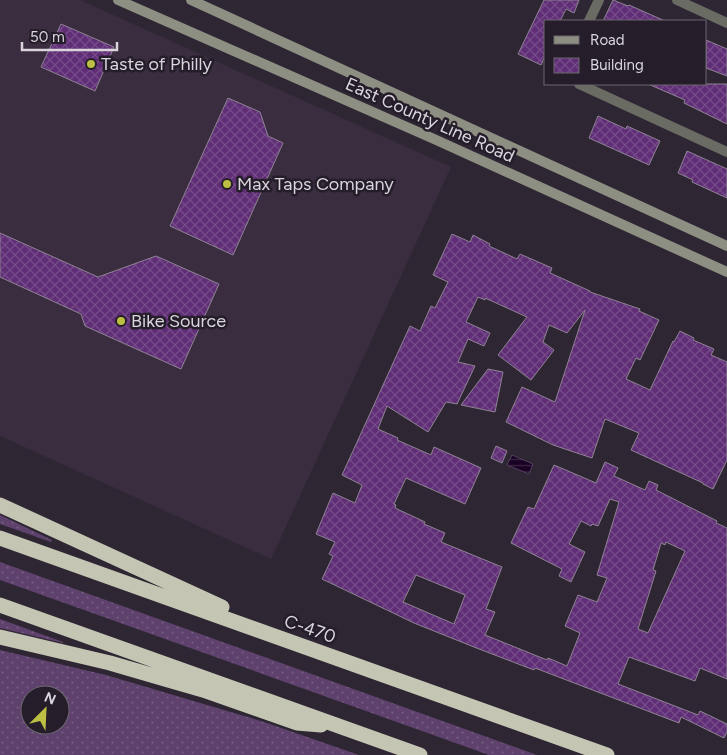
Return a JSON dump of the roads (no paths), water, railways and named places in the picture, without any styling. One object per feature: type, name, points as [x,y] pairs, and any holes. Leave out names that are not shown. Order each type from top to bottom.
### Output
[{"type":"highway","points":[[0,505],[206,600],[297,636],[313,650]]},
{"type":"highway","name":"C-470","points":[[0,538],[607,755]]},
{"type":"highway","points":[[0,605],[420,755]]},
{"type":"highway","points":[[0,637],[110,663],[203,690],[296,723],[343,727]]},
{"type":"main road","name":"East County Line Road","points":[[118,0],[434,139],[727,272]]},
{"type":"main road","name":"East County Line Road","points":[[191,0],[727,246]]},
{"type":"street","points":[[589,20],[599,0]]},
{"type":"street","points":[[677,0],[727,23]]},
{"type":"street","points":[[581,85],[727,152]]},
{"type":"place","name":"Taste of Philly","points":[[91,64]]},
{"type":"place","name":"Max Taps Company","points":[[227,184]]},
{"type":"place","name":"Bike Source","points":[[121,321]]}]
